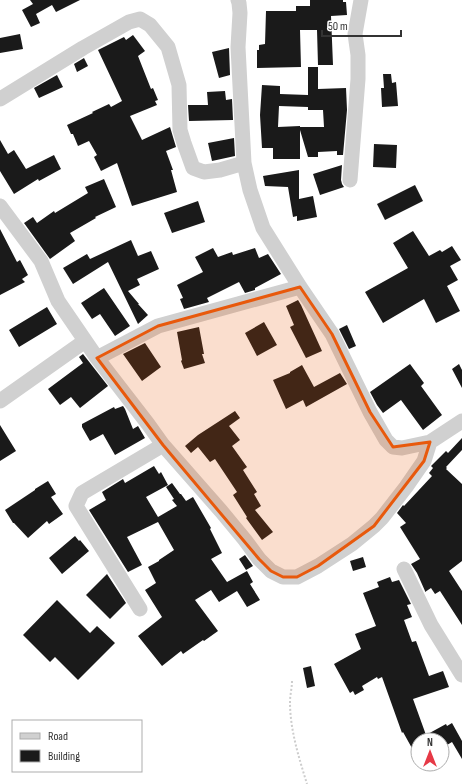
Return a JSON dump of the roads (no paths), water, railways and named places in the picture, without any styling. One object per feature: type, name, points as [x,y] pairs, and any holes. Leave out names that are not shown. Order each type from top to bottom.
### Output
[{"type":"street","points":[[238,0],[240,13],[238,47],[244,163],[250,190],[263,228],[332,334],[370,412],[386,440],[393,447],[402,448],[430,442],[462,421]]},
{"type":"street","points":[[350,180],[358,79],[358,55],[355,34],[361,0]]},
{"type":"street","points":[[0,98],[122,25],[140,19],[150,25],[168,47],[179,85],[180,130],[193,168],[204,172],[220,170],[244,163]]},
{"type":"street","points":[[0,206],[41,261],[58,301],[97,358],[148,424],[163,446],[221,511],[271,572],[283,577],[297,577],[318,566],[352,544],[382,518],[406,487],[424,462],[430,442]]},
{"type":"street","points":[[97,358],[158,326],[300,287]]},
{"type":"street","points":[[0,401],[86,341]]},
{"type":"street","points":[[140,609],[76,506],[82,492],[163,446]]},
{"type":"street","points":[[404,569],[431,625],[462,675]]}]
